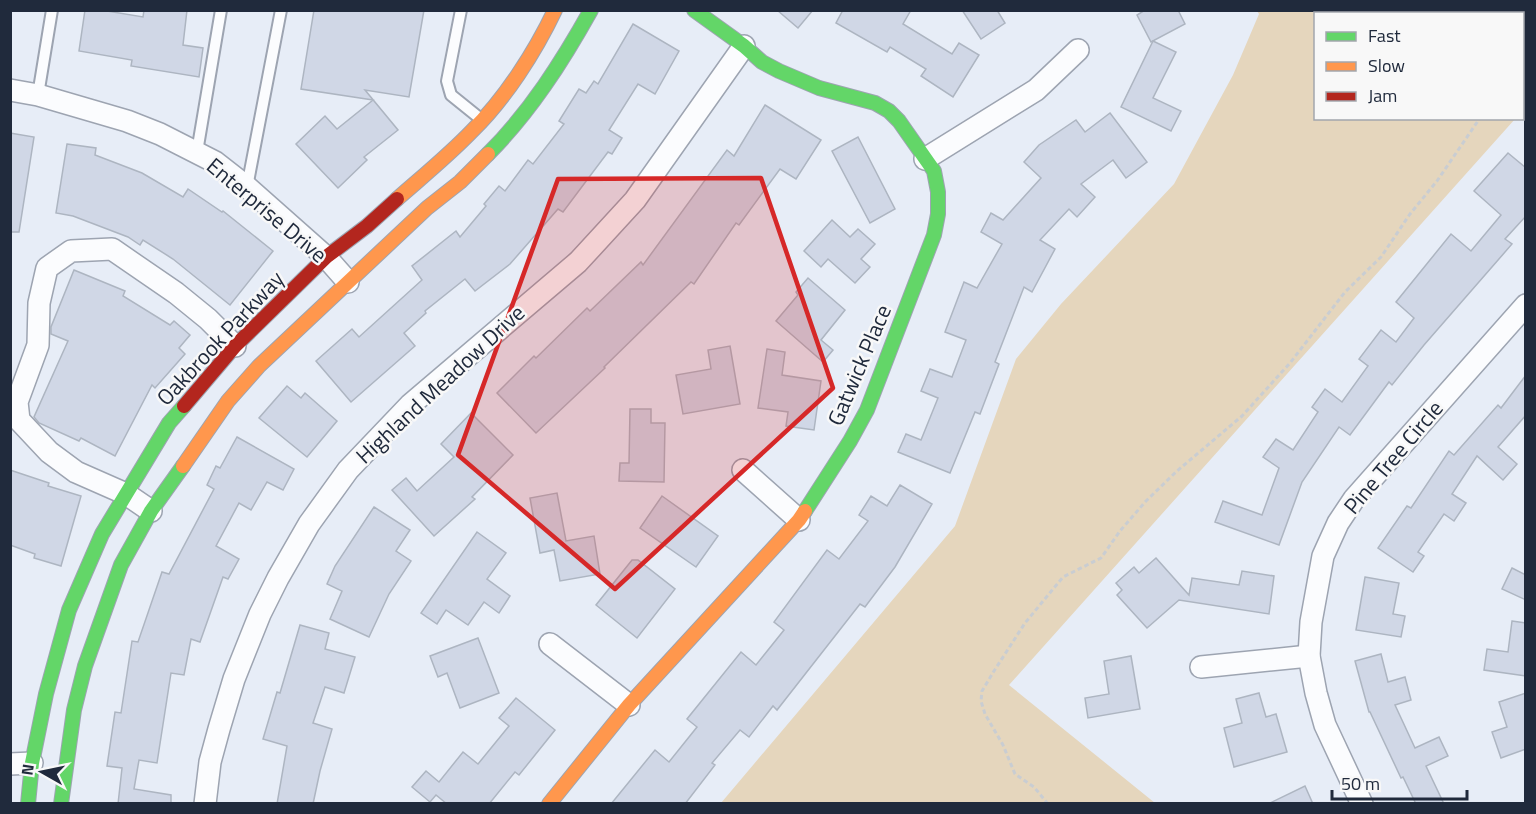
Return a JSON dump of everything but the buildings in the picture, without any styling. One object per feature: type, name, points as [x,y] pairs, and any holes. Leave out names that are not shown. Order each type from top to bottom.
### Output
[{"type":"street","name":"Oakbrook Parkway","points":[[28,804],[32,763],[46,694],[69,610],[102,534],[169,423],[235,345],[326,257],[367,226],[482,120],[498,102],[542,38],[555,10]]},
{"type":"street","points":[[61,804],[74,710],[85,666],[121,565],[152,511],[228,401],[259,366],[427,208],[460,182],[508,134],[560,65],[591,10]]},
{"type":"street","name":"Gatwick Place","points":[[549,804],[630,705],[799,520],[834,468],[867,410],[934,235],[938,214],[938,192],[934,171],[899,121],[889,111],[874,103],[798,80],[762,62],[694,10]]},
{"type":"street","name":"Highland Meadow Drive","points":[[205,804],[210,762],[234,679],[260,614],[309,524],[348,470],[410,405],[578,262],[635,200],[744,46]]},
{"type":"street","points":[[925,159],[1036,90],[1078,50]]},
{"type":"street","name":"Enterprise Drive","points":[[10,90],[38,95],[127,121],[160,134],[215,162],[247,187],[326,257],[348,282]]},
{"type":"street","points":[[152,511],[126,495],[76,472],[49,452],[18,420],[17,402],[38,345],[39,303],[47,268],[71,251],[112,249],[176,293],[235,345]]},
{"type":"street","name":"Pine Tree Circle","points":[[1362,804],[1325,725],[1316,693],[1310,656],[1311,622],[1323,556],[1338,523],[1353,499],[1526,305]]},
{"type":"street","points":[[743,470],[799,520]]},
{"type":"street","points":[[550,644],[630,705]]},
{"type":"street","points":[[1201,667],[1310,656]]},
{"type":"street","points":[[10,764],[32,763]]},
{"type":"lane","points":[[38,95],[52,10]]},
{"type":"lane","points":[[197,152],[220,10]]},
{"type":"lane","points":[[247,187],[281,10]]},
{"type":"lane","points":[[461,10],[447,81],[451,95],[482,120]]},
{"type":"path","points":[[1048,804],[1034,787],[1015,774],[1003,745],[985,714],[981,701],[982,691],[994,671],[1025,623],[1063,577],[1101,558],[1120,531],[1146,501],[1177,471],[1242,416],[1290,363],[1345,292],[1381,257],[1479,120]]},
{"type":"highlighted area","points":[[761,178],[833,388],[615,589],[458,455],[558,179]]},
{"type":"shaded area","points":[[1257,11],[1525,11],[1525,107],[1524,108],[1524,12],[1314,12],[1314,120],[1514,120],[1009,685],[1155,803],[721,803],[955,526],[1016,359],[1061,304],[1174,184],[1233,75],[1259,14]]},
{"type":"traffic: fast","points":[[488,154],[518,121],[544,86],[569,49],[591,10]]},
{"type":"traffic: fast","points":[[694,10],[762,62],[779,71],[819,88],[875,103],[889,111],[899,121],[934,171],[938,192],[938,214],[934,235],[867,410],[805,511]]},
{"type":"traffic: fast","points":[[28,804],[32,763],[46,694],[69,610],[102,534],[169,423],[184,406]]},
{"type":"traffic: fast","points":[[61,804],[74,710],[85,666],[121,565],[151,511],[183,466]]},
{"type":"traffic: slow","points":[[397,199],[454,149],[496,104],[529,58],[555,10]]},
{"type":"traffic: slow","points":[[183,466],[228,401],[259,366],[427,208],[460,182],[488,154]]},
{"type":"traffic: slow","points":[[549,804],[629,705],[805,511]]},
{"type":"traffic: jam","points":[[184,406],[235,346],[326,257],[367,226],[397,199]]}]
